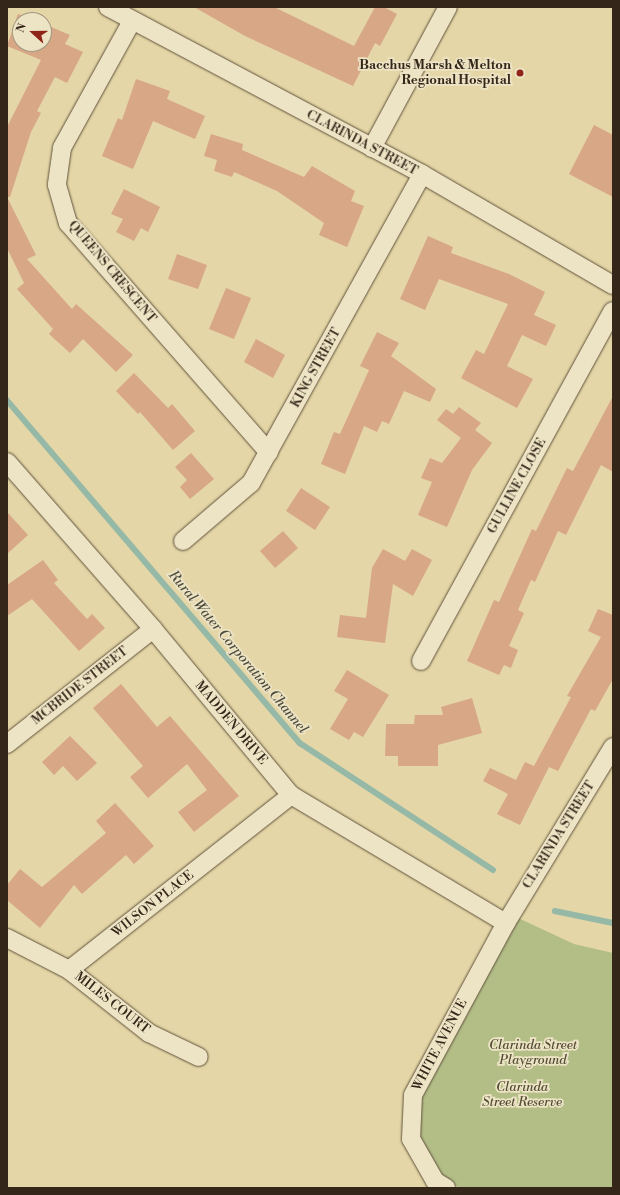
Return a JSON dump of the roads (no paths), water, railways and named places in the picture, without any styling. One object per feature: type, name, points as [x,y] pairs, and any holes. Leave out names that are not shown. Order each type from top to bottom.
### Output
[{"type":"street","name":"CLARINDA STREET","points":[[108,7],[422,174],[613,285]]},
{"type":"street","points":[[372,148],[448,7]]},
{"type":"street","name":"QUEENS CRESCENT","points":[[132,21],[62,148],[57,185],[68,223],[269,453]]},
{"type":"street","name":"KING STREET","points":[[184,540],[251,483],[269,453],[422,174]]},
{"type":"street","name":"GULLINE CLOSE","points":[[421,661],[613,312]]},
{"type":"street","name":"MADDEN DRIVE","points":[[7,462],[153,629],[290,795],[506,923]]},
{"type":"street","name":"MCBRIDE STREET","points":[[7,744],[153,629]]},
{"type":"street","name":"CLARINDA STREET","points":[[506,923],[612,749]]},
{"type":"street","name":"WILSON PLACE","points":[[69,970],[290,795]]},
{"type":"street","name":"WHITE AVENUE","points":[[446,1188],[435,1181],[411,1139],[413,1095],[506,923]]},
{"type":"street","points":[[7,938],[69,970]]},
{"type":"street","name":"MILES COURT","points":[[69,970],[149,1033],[199,1057]]},
{"type":"waterway","name":"Rural Water Corporation Channel","points":[[7,400],[300,743],[493,870]]},
{"type":"waterway","name":"Rural Water Corporation Channel","points":[[555,911],[613,923]]},
{"type":"place","name":"Bacchus Marsh & Melton Regional Hospital","points":[[520,73]]},
{"type":"park label","name":"Clarinda Street Playground","points":[[533,1054]]},
{"type":"park label","name":"Clarinda Street Reserve","points":[[522,1096]]}]
